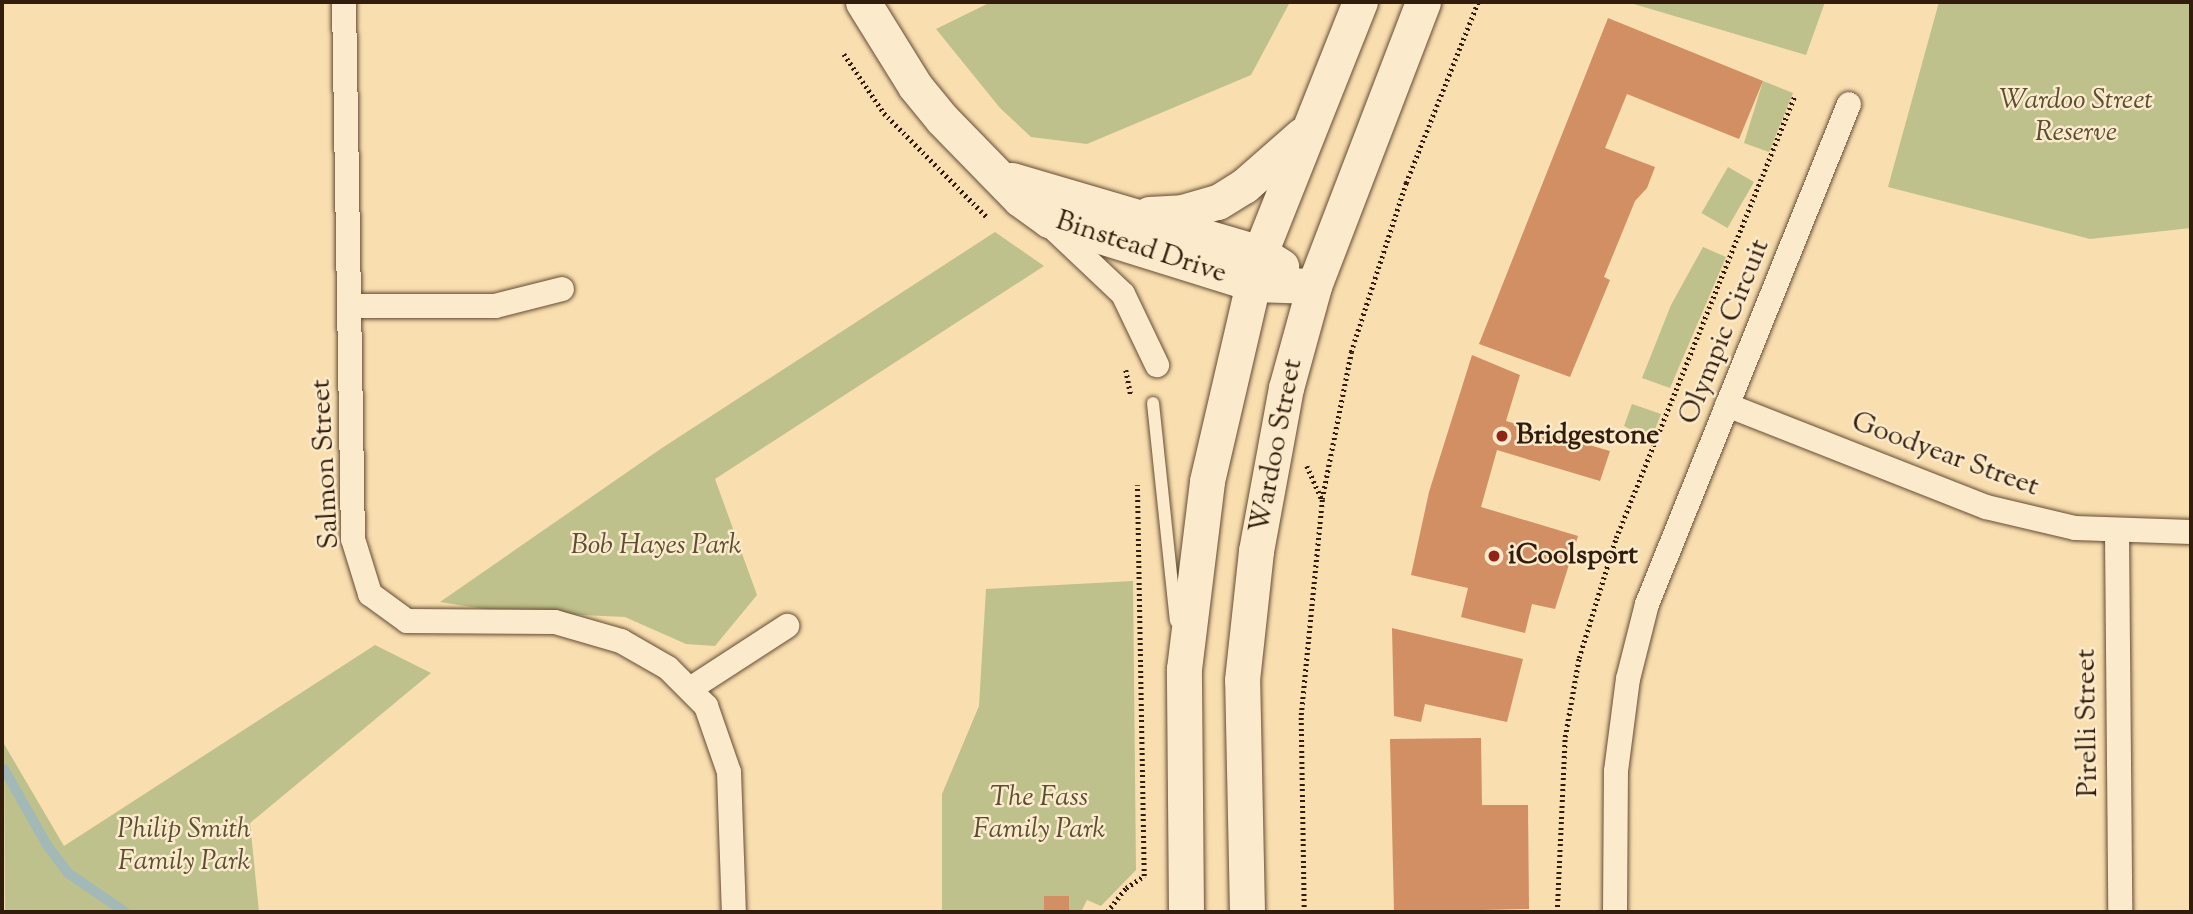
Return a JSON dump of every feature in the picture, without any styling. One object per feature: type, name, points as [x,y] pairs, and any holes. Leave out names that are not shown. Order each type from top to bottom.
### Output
[{"type":"main road","name":"Binstead Drive","points":[[863,2],[915,86],[1030,208],[1064,226],[1257,268]]},
{"type":"main road","points":[[1186,912],[1183,698],[1189,602],[1207,481],[1257,268],[1307,131],[1360,2]]},
{"type":"main road","name":"Wardoo Street","points":[[1247,912],[1242,680],[1269,476],[1286,388],[1314,286],[1423,2]]},
{"type":"main road","name":"Binstead Drive","points":[[1083,204],[1158,214],[1208,206],[1244,186],[1307,131]]},
{"type":"main road","name":"Binstead Drive","points":[[980,158],[1021,184],[1257,268]]},
{"type":"main road","points":[[1257,268],[1314,286]]},
{"type":"street","name":"Salmon Street","points":[[344,2],[353,539],[370,594],[407,621],[555,622],[621,641],[668,668],[706,706],[729,772],[734,912]]},
{"type":"street","name":"Olympic Circuit","points":[[1615,912],[1616,772],[1628,679],[1647,604],[1849,104]]},
{"type":"street","name":"Binstead Drive","points":[[1030,208],[1123,294],[1157,365]]},
{"type":"street","points":[[349,306],[495,306],[562,289]]},
{"type":"street","name":"Goodyear Street","points":[[1727,405],[1986,507],[2075,528],[2117,533],[2191,532]]},
{"type":"street","name":"Pirelli Street","points":[[2117,533],[2120,912]]},
{"type":"street","points":[[690,689],[786,626]]},
{"type":"lane","points":[[1153,404],[1183,698]]},
{"type":"path","points":[[1304,912],[1301,715],[1322,499],[1351,352],[1406,183],[1478,2]]},
{"type":"path","points":[[844,54],[884,113],[993,222]]},
{"type":"path","points":[[1557,912],[1564,737],[1579,658],[1616,538],[1795,96]]},
{"type":"path","points":[[1123,355],[1132,402]]},
{"type":"path","points":[[1107,912],[1126,888],[1144,877],[1136,480]]},
{"type":"green space","points":[[991,2],[1290,2],[1251,75],[1087,144],[1031,137],[1000,108],[936,29]]},
{"type":"green space","points":[[1627,2],[1825,2],[1806,55]]},
{"type":"green space","name":"Wardoo Street Reserve","points":[[1939,2],[2191,2],[2191,228],[2090,239],[1888,187]]},
{"type":"green space","points":[[1763,81],[1793,93],[1769,152],[1744,143]]},
{"type":"green space","points":[[1728,167],[1754,182],[1727,228],[1702,213]]},
{"type":"green space","name":"Bob Hayes Park","points":[[995,232],[1044,266],[715,479],[757,595],[715,646],[686,644],[625,617],[497,611],[440,602],[662,448]]},
{"type":"green space","points":[[1703,247],[1726,257],[1670,388],[1642,378],[1671,305]]},
{"type":"green space","points":[[1632,404],[1661,414],[1651,440],[1624,426]]},
{"type":"green space","name":"The Fass Family Park","points":[[1133,581],[1136,870],[1101,906],[1087,900],[1081,912],[942,912],[942,794],[979,706],[986,589]]},
{"type":"green space","name":"Philip Smith Family Park","points":[[375,645],[431,673],[250,823],[259,912],[5,912],[4,744],[64,846]]},
{"type":"building","points":[[1608,18],[1763,81],[1739,139],[1627,94],[1605,148],[1655,167],[1647,188],[1635,201],[1604,277],[1610,280],[1570,377],[1479,344]]},
{"type":"building","points":[[1472,355],[1520,375],[1506,421],[1610,451],[1600,481],[1497,450],[1481,507],[1578,536],[1555,609],[1532,604],[1525,633],[1461,617],[1468,588],[1411,575],[1429,492]]},
{"type":"building","points":[[1392,628],[1523,659],[1507,722],[1425,704],[1421,722],[1394,716]]},
{"type":"building","points":[[1481,738],[1482,805],[1528,805],[1529,909],[1394,912],[1390,739]]},
{"type":"building","points":[[1044,896],[1069,896],[1069,912],[1044,912]]},
{"type":"waterway","points":[[4,769],[47,845],[68,873],[125,912]]},
{"type":"place","name":"Bridgestone","points":[[1502,436]]},
{"type":"place","name":"iCoolsport","points":[[1494,556]]}]
